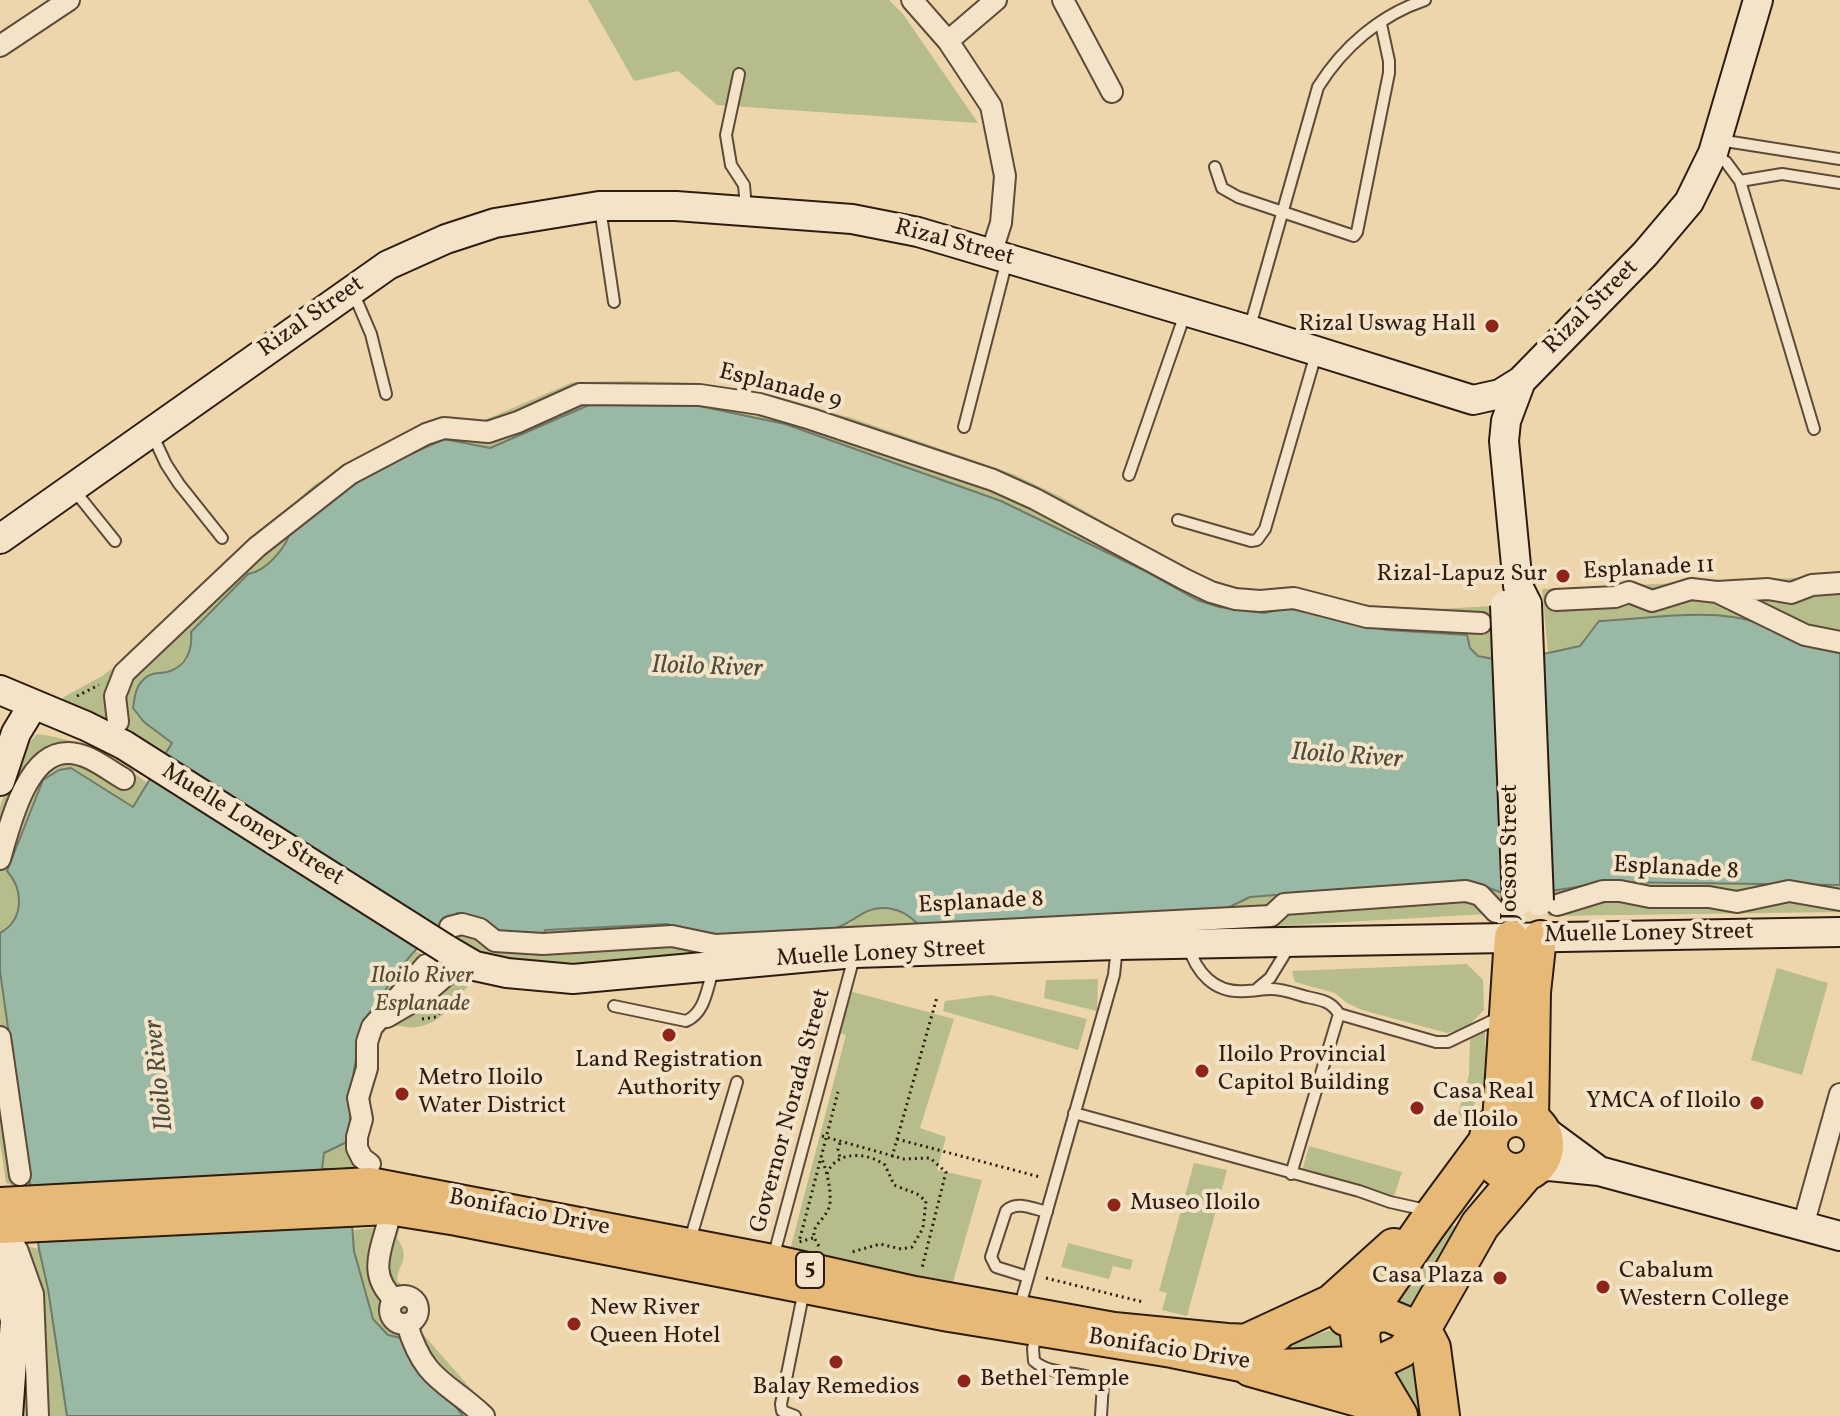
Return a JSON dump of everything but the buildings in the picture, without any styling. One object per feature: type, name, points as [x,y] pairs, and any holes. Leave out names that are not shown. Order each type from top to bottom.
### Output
[{"type":"highway","points":[[1514,1127],[1491,1158],[1509,1172],[1529,1170]]},
{"type":"highway","points":[[1440,1411],[1431,1348],[1421,1329],[1489,1212],[1540,1161],[1545,1143],[1514,1127]]},
{"type":"highway","points":[[1396,1416],[1365,1364],[1360,1343],[1364,1316],[1431,1219],[1514,1127]]},
{"type":"highway","points":[[1251,1354],[1332,1304],[1385,1255],[1431,1219]]},
{"type":"highway","points":[[1440,1411],[1444,1363],[1471,1239]]},
{"type":"highway","points":[[1251,1354],[1365,1399],[1396,1416]]},
{"type":"main road","name":"Rizal Street","points":[[0,539],[388,265],[446,239],[495,223],[599,206],[746,210],[852,219],[918,232],[1473,400],[1500,394],[1521,381],[1674,222],[1701,180],[1715,146],[1758,0]]},
{"type":"main road","name":"Jocson Street","points":[[1514,1127],[1534,992],[1527,916],[1516,598],[1505,455],[1506,421],[1521,381]]},
{"type":"main road","points":[[1473,400],[1505,455]]},
{"type":"main road","name":"Muelle Loney Street","points":[[0,690],[86,726],[121,734],[447,952],[475,966],[496,971],[573,979],[855,953],[1292,942],[1527,916],[1840,932]]},
{"type":"main road","points":[[0,781],[16,733],[33,705]]},
{"type":"main road","name":"Jocson Street","points":[[1514,1127],[1506,1014],[1527,916]]},
{"type":"main road","points":[[1514,1127],[1599,1171]]},
{"type":"main road","points":[[1529,1170],[1549,1166],[1599,1171],[1840,1236]]},
{"type":"main road","name":"Bonifacio Drive","points":[[375,1194],[388,1208],[915,1293],[1172,1351],[1251,1354],[1307,1363],[1365,1364],[1395,1356],[1421,1329],[1387,1315],[1346,1318],[1251,1354]]},
{"type":"main road","name":"Bonifacio Drive","points":[[11,1219],[375,1194],[692,1234],[804,1288],[1028,1320]]},
{"type":"main road","points":[[8,1416],[7,1354],[15,1321],[11,1219]]},
{"type":"street","points":[[0,46],[69,0]]},
{"type":"street","points":[[912,0],[948,41],[991,106],[1005,176],[1000,256]]},
{"type":"street","points":[[948,41],[996,0]]},
{"type":"street","points":[[1063,0],[1112,92]]},
{"type":"street","name":"Esplanade 9","points":[[124,673],[257,547],[331,487],[369,464],[444,428],[488,432],[580,394],[700,395],[760,404],[993,480],[1035,499],[1184,579],[1235,599],[1260,601],[1294,598],[1367,617],[1481,623]]},
{"type":"street","name":"Esplanade 11","points":[[1556,600],[1615,597],[1629,592],[1652,601],[1691,589],[1717,592],[1768,589],[1791,593],[1812,585],[1840,583]]},
{"type":"street","points":[[1717,592],[1805,635],[1840,642]]},
{"type":"street","points":[[121,734],[115,696],[124,673]]},
{"type":"street","points":[[0,859],[26,786],[46,760],[69,752],[84,756],[124,779]]},
{"type":"street","name":"Esplanade 8","points":[[447,952],[480,929],[495,941],[543,944],[672,936],[715,945],[1271,916],[1284,904],[1466,891],[1527,916],[1603,891],[1650,897],[1709,897],[1737,902],[1789,891],[1840,900]]},
{"type":"street","points":[[447,952],[376,1022],[368,1034],[367,1068],[358,1098],[362,1119],[357,1148],[375,1194],[379,1276],[386,1291],[395,1300],[408,1297],[417,1306],[417,1315],[407,1324],[418,1356],[432,1374],[484,1416]]},
{"type":"street","points":[[0,1037],[11,1219],[33,1294],[38,1416]]},
{"type":"street","points":[[1803,1226],[1840,1094]]},
{"type":"lane","points":[[1249,330],[1318,87],[1334,63],[1362,35],[1381,24],[1394,5],[1425,0]]},
{"type":"lane","points":[[1215,167],[1222,188],[1238,197],[1354,236],[1389,73],[1381,24]]},
{"type":"lane","points":[[739,74],[726,135],[731,165],[744,185],[746,210]]},
{"type":"lane","points":[[1715,146],[1840,159]]},
{"type":"lane","points":[[1715,146],[1740,181],[1814,429]]},
{"type":"lane","points":[[1740,181],[1782,174],[1840,183]]},
{"type":"lane","points":[[599,206],[614,302]]},
{"type":"lane","points":[[964,427],[1000,256]]},
{"type":"lane","points":[[352,290],[371,334],[386,394]]},
{"type":"lane","points":[[1129,475],[1186,312]]},
{"type":"lane","points":[[1178,520],[1251,541],[1257,540],[1265,529],[1317,352]]},
{"type":"lane","points":[[151,432],[179,484],[222,538]]},
{"type":"lane","points":[[72,489],[115,541]]},
{"type":"lane","points":[[1253,990],[1270,978],[1292,942]]},
{"type":"lane","points":[[1188,944],[1194,964],[1212,983],[1235,991],[1273,989],[1326,1001],[1339,1014],[1417,1038],[1448,1042],[1506,1014]]},
{"type":"lane","points":[[1101,1416],[1103,1383],[1095,1378],[1042,1367],[1034,1361],[1028,1320],[1028,1277],[1114,975],[1117,945]]},
{"type":"lane","name":"Governor Norada Street","points":[[770,1271],[807,1132],[819,1068],[855,953]]},
{"type":"lane","points":[[614,1006],[686,1021],[696,1016],[714,965]]},
{"type":"lane","points":[[1291,1174],[1339,1014]]},
{"type":"lane","points":[[692,1234],[737,1082]]},
{"type":"lane","points":[[1074,1113],[1359,1191],[1431,1219]]},
{"type":"lane","points":[[1028,1277],[996,1267],[991,1257],[1010,1206],[1047,1212]]},
{"type":"lane","points":[[795,1416],[782,1411],[781,1404],[804,1288]]},
{"type":"path","points":[[70,700],[124,673]]},
{"type":"path","points":[[892,1157],[937,997]]},
{"type":"path","points":[[813,1238],[799,1242],[838,1092]]},
{"type":"path","points":[[807,1132],[892,1157],[930,1158],[946,1172],[915,1293]]},
{"type":"path","points":[[897,1139],[1056,1181]]},
{"type":"path","points":[[840,1158],[838,1149],[841,1142]]},
{"type":"path","points":[[813,1238],[816,1224],[826,1215],[829,1207],[827,1174],[821,1156]]},
{"type":"path","points":[[827,1174],[829,1167],[840,1158],[866,1156],[885,1165],[891,1182],[926,1201],[923,1228],[917,1242],[907,1249],[880,1244],[847,1253]]},
{"type":"path","points":[[923,1228],[931,1230]]},
{"type":"path","points":[[813,1238],[825,1251]]},
{"type":"path","points":[[1046,1278],[1143,1302]]},
{"type":"green space","points":[[588,0],[889,0],[903,14],[978,123],[717,105],[678,71],[634,81]]},
{"type":"green space","points":[[573,382],[697,383],[849,417],[1013,474],[1209,579],[1237,588],[1256,592],[1271,588],[1304,591],[1405,611],[1491,606],[1493,659],[1473,652],[1467,636],[1453,650],[1287,608],[1264,613],[1241,611],[1197,600],[1143,570],[1001,501],[785,424],[699,406],[589,405],[490,448],[443,439],[287,544],[257,573],[248,574],[194,628],[206,630],[177,668],[192,723],[163,757],[60,704],[64,697],[127,658],[314,485],[385,446],[480,422]]},
{"type":"green space","points":[[1840,576],[1840,652],[1817,649],[1759,623],[1548,653],[1542,589]]},
{"type":"green space","points":[[37,734],[83,745],[148,783],[132,808],[20,897],[15,918],[30,1184],[14,1186],[6,1183],[0,1142],[0,806],[21,752]]},
{"type":"green space","name":"Iloilo River Esplanade","points":[[1467,880],[1500,892],[1502,904],[1486,914],[545,968],[493,963],[460,947],[457,938],[438,928],[458,913],[484,921],[536,929],[671,924],[850,924],[867,912],[885,908],[903,913],[920,926],[1221,911],[1250,897]]},
{"type":"green space","points":[[1607,882],[1840,885],[1840,912],[1548,916],[1551,891]]},
{"type":"green space","name":"Iloilo River Esplanade","points":[[413,950],[475,974],[458,999],[436,1020],[414,1027],[391,1026],[380,1035],[374,1056],[368,1146],[375,1169],[322,1170],[324,1153],[353,1088],[360,1043],[388,985]]},
{"type":"green space","points":[[1467,964],[1483,980],[1484,1010],[1465,1029],[1447,1033],[1362,1010],[1335,993],[1295,982],[1292,971]]},
{"type":"green space","points":[[1777,968],[1828,983],[1802,1075],[1751,1060]]},
{"type":"green space","points":[[1098,979],[1097,1011],[1044,998],[1046,980]]},
{"type":"green space","points":[[849,991],[954,1019],[920,1128],[946,1137],[937,1170],[982,1180],[953,1282],[790,1250],[846,1035],[837,1032]]},
{"type":"green space","points":[[991,995],[1087,1019],[1078,1050],[943,1011],[945,1001]]},
{"type":"green space","points":[[1485,1031],[1486,1079],[1468,1119],[1457,1117],[1469,1075],[1470,1038]]},
{"type":"green space","points":[[1309,1146],[1402,1172],[1394,1196],[1302,1171]]},
{"type":"green space","points":[[1194,1163],[1227,1170],[1187,1316],[1162,1310],[1167,1293],[1159,1291]]},
{"type":"green space","points":[[1449,1225],[1460,1227],[1416,1311],[1386,1298]]},
{"type":"green space","points":[[400,1227],[397,1238],[404,1256],[397,1281],[419,1298],[423,1306],[421,1332],[495,1416],[438,1416],[364,1334],[351,1247],[354,1247],[354,1230]]},
{"type":"green space","points":[[12,1243],[39,1249],[67,1416],[18,1416]]},
{"type":"green space","points":[[1068,1243],[1133,1260],[1130,1270],[1113,1266],[1109,1279],[1061,1267]]},
{"type":"green space","points":[[1345,1326],[1349,1349],[1254,1353]]},
{"type":"green space","points":[[1412,1350],[1420,1395],[1420,1416],[1407,1416],[1389,1384],[1394,1364]]},
{"type":"water","name":"Iloilo River","points":[[589,405],[699,406],[785,424],[1001,501],[1143,570],[1197,600],[1219,607],[1264,613],[1287,608],[1387,630],[1467,635],[1470,648],[1478,656],[1493,659],[1580,646],[1599,621],[1680,615],[1741,618],[1807,644],[1840,652],[1840,885],[1608,882],[1551,891],[1500,892],[1467,880],[1250,897],[1221,911],[920,926],[903,913],[882,908],[832,929],[772,935],[672,930],[668,924],[545,930],[543,936],[499,933],[457,913],[412,954],[378,1003],[361,1041],[355,1065],[349,1141],[324,1153],[322,1169],[348,1169],[354,1251],[373,1319],[388,1335],[405,1339],[463,1416],[67,1416],[39,1249],[0,971],[0,933],[14,920],[19,904],[16,887],[7,871],[43,780],[59,770],[71,768],[133,807],[172,743],[144,722],[133,708],[139,685],[149,675],[174,670],[183,662],[191,645],[191,632],[248,574],[261,569],[274,558],[290,532],[360,477],[444,439],[490,448]]},
{"type":"place","name":"Rizal Uswag Hall","points":[[1492,326]]},
{"type":"place","name":"Rizal-Lapuz Sur","points":[[1563,576]]},
{"type":"place","name":"Land Registration Authority","points":[[669,1035]]},
{"type":"place","name":"Iloilo Provincial Capitol Building","points":[[1202,1071]]},
{"type":"place","name":"Metro Iloilo Water District","points":[[402,1094]]},
{"type":"place","name":"YMCA of Iloilo","points":[[1757,1103]]},
{"type":"place","name":"Casa Real de Iloilo","points":[[1417,1108]]},
{"type":"place","name":"Museo Iloilo","points":[[1114,1205]]},
{"type":"place","name":"Casa Plaza","points":[[1500,1278]]},
{"type":"place","name":"Cabalum Western College","points":[[1603,1287]]},
{"type":"place","name":"New River Queen Hotel","points":[[574,1324]]},
{"type":"place","name":"Balay Remedios","points":[[836,1362]]},
{"type":"place","name":"Bethel Temple","points":[[964,1381]]}]
